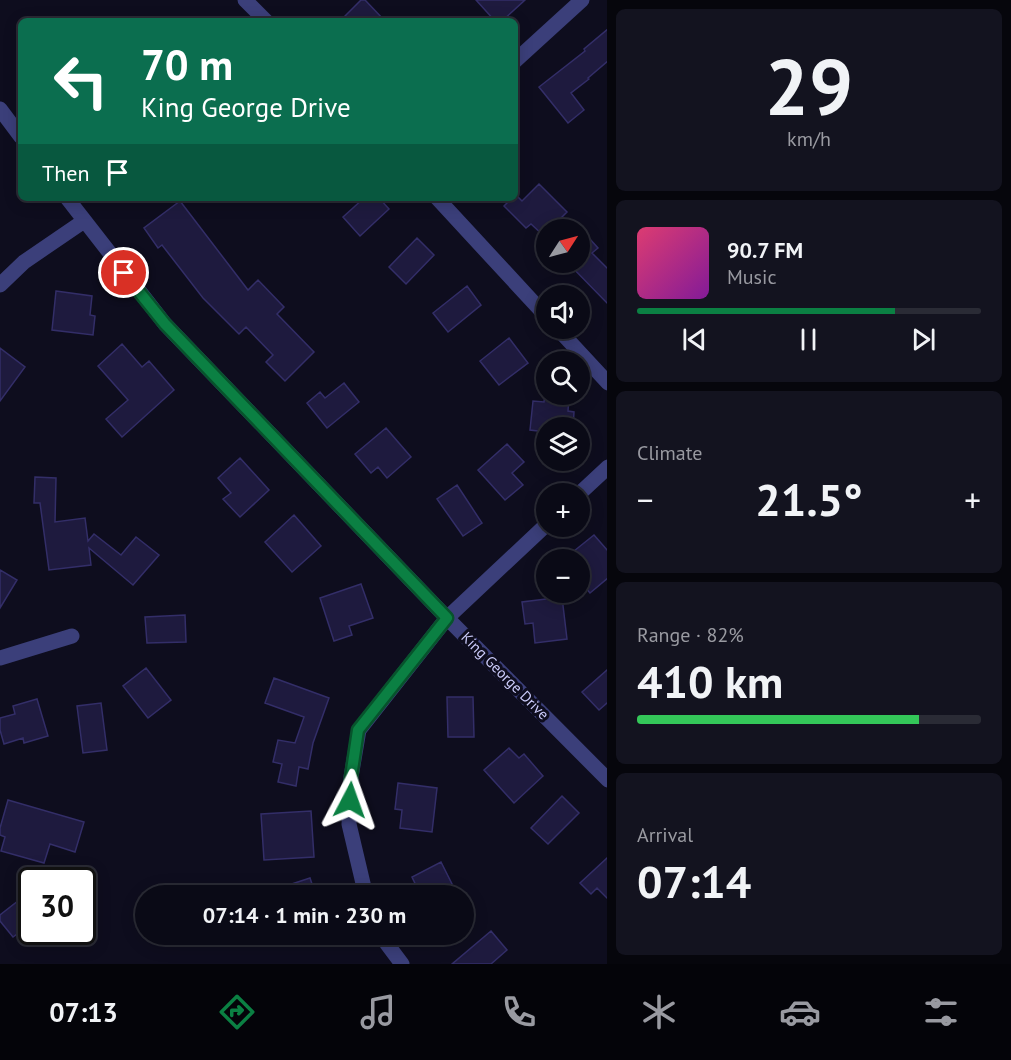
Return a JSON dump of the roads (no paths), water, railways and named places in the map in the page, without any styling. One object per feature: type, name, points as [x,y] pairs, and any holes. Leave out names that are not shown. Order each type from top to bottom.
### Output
[{"type":"street","points":[[246,0],[263,18]]},
{"type":"street","points":[[518,58],[582,0]]},
{"type":"street","points":[[0,109],[18,133]]},
{"type":"street","name":"King George Drive","points":[[69,201],[165,324],[447,618],[607,779]]},
{"type":"street","points":[[440,201],[536,305]]},
{"type":"street","points":[[0,285],[24,262],[84,221]]},
{"type":"street","points":[[567,339],[607,381]]},
{"type":"street","points":[[590,484],[607,468]]},
{"type":"street","points":[[363,885],[349,824],[351,777],[358,730],[447,618],[536,534]]},
{"type":"street","points":[[0,658],[72,636]]},
{"type":"street","points":[[388,945],[402,964]]}]
